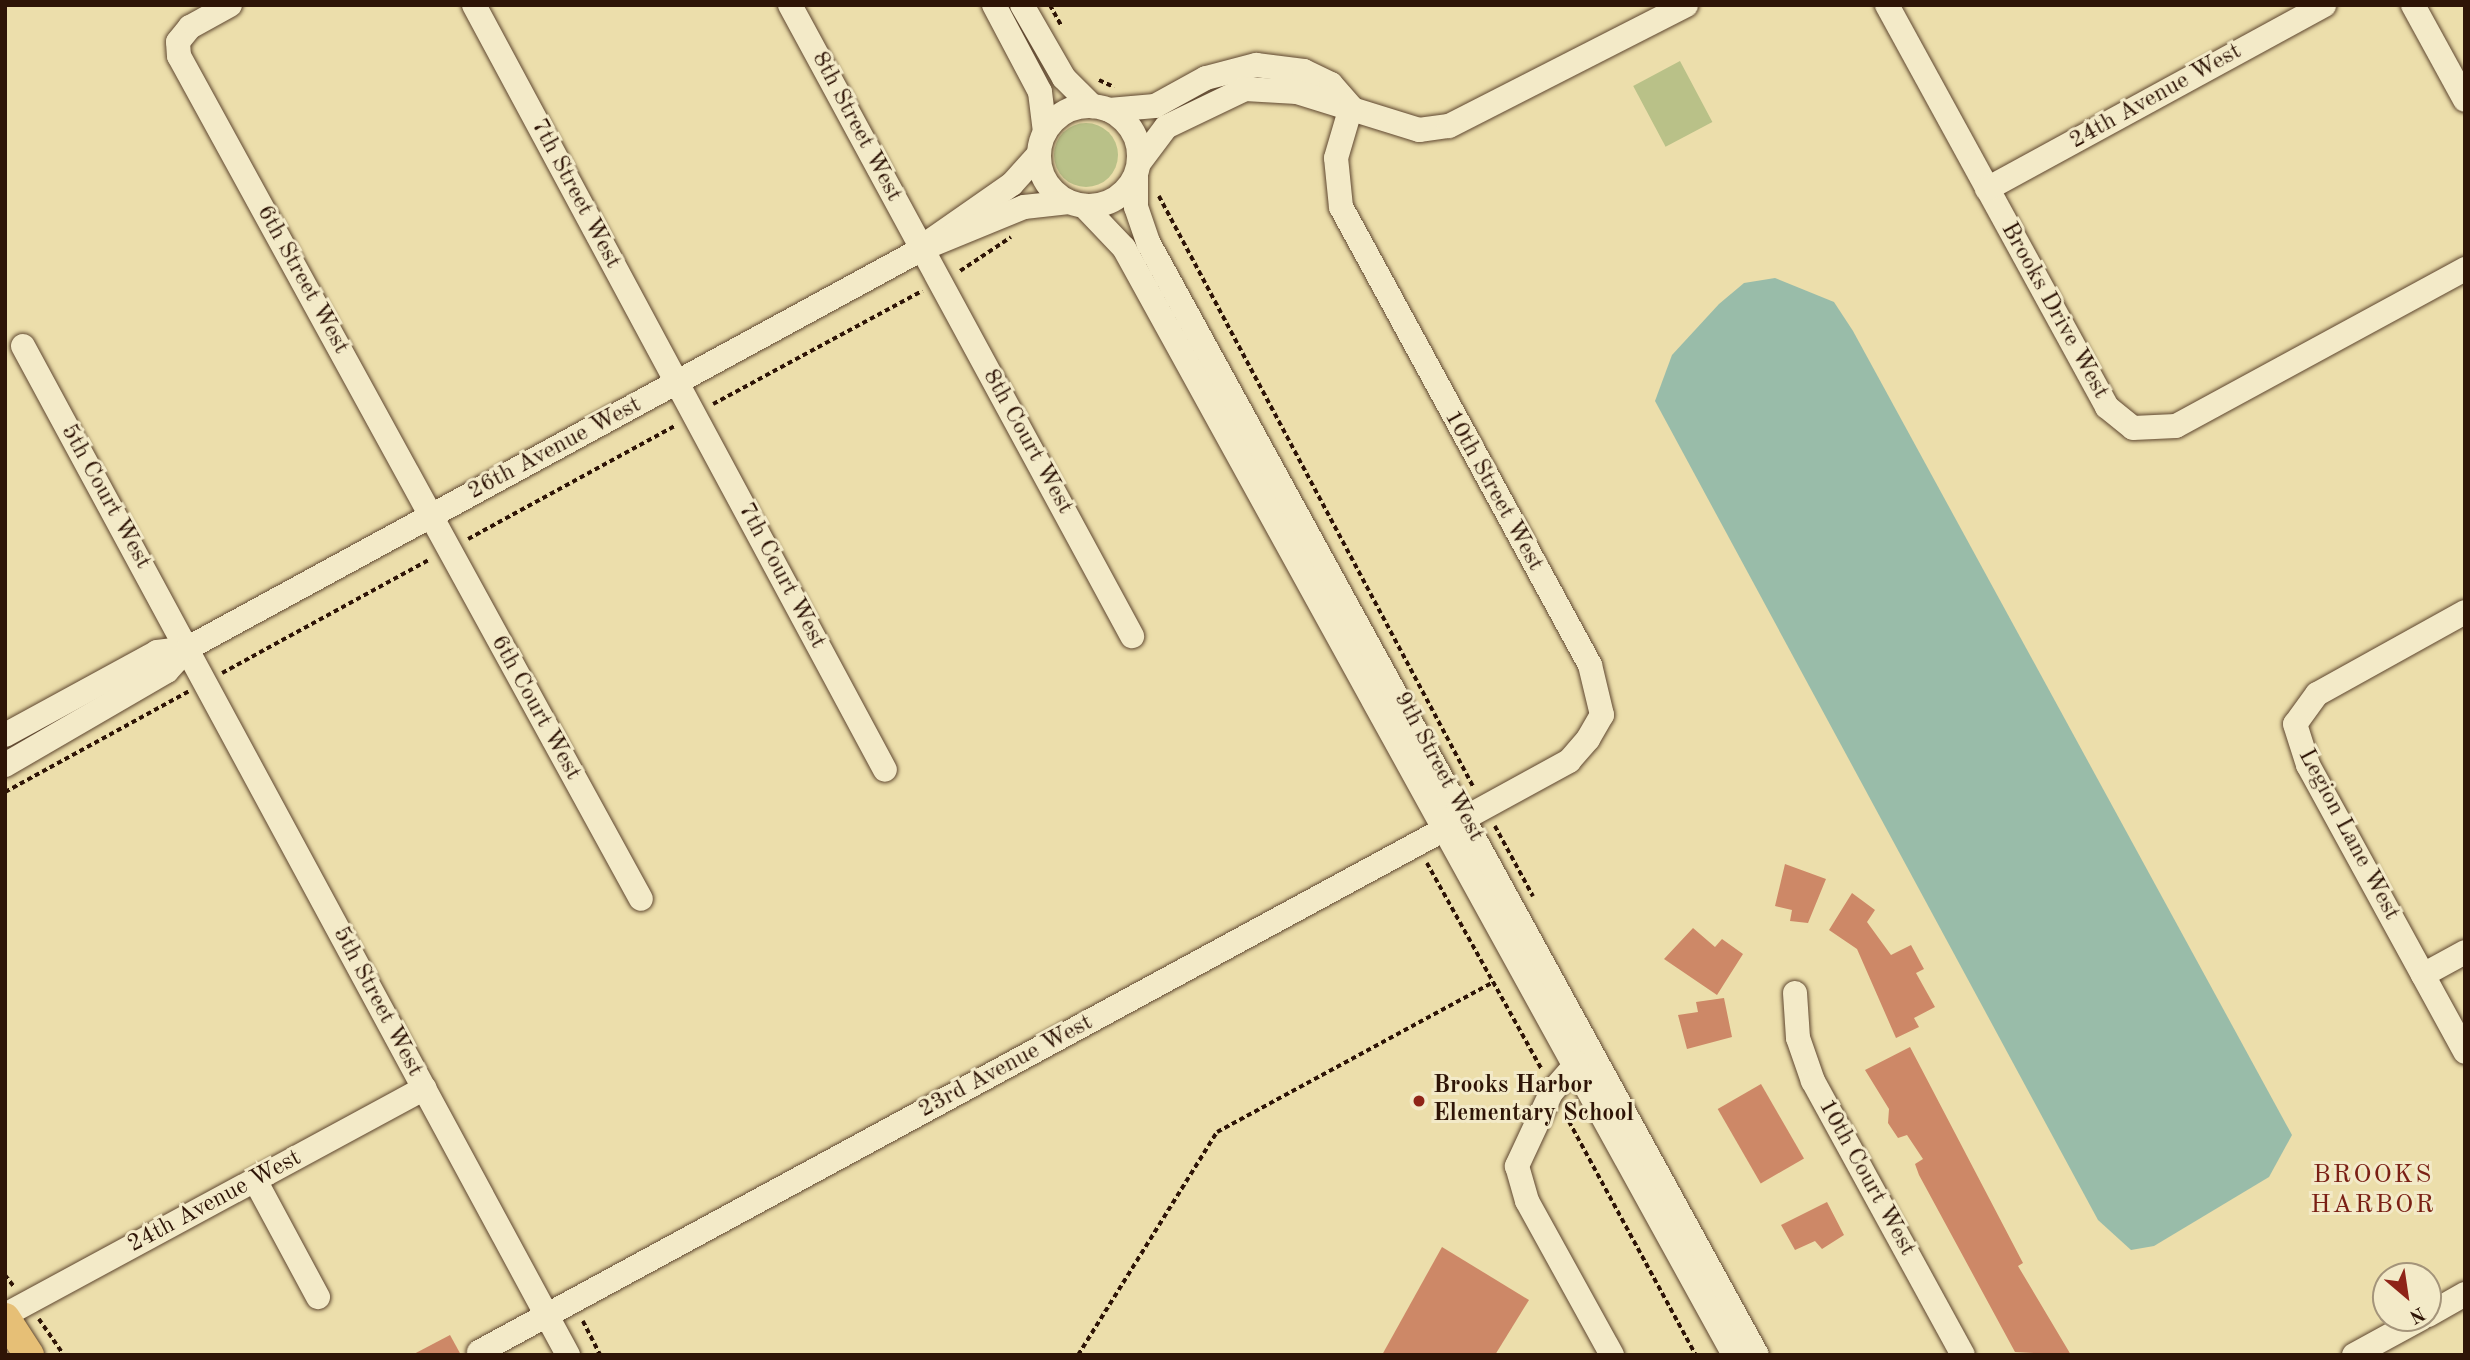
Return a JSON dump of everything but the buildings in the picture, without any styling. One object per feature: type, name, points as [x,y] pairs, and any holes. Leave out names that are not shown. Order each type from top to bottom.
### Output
[{"type":"main road","points":[[5,1316],[29,1355]]},
{"type":"street","name":"6th Street West","points":[[230,5],[190,27],[178,43],[183,63],[431,516]]},
{"type":"street","name":"7th Street West","points":[[474,5],[677,382]]},
{"type":"street","name":"8th Street West","points":[[790,5],[922,249]]},
{"type":"street","points":[[1022,5],[1064,78],[1107,102],[1129,126],[1137,169]]},
{"type":"street","points":[[999,7],[1040,92],[1047,183],[1077,204],[1115,199],[1166,127],[1245,89],[1271,88],[1351,107],[1419,130],[1448,126],[1686,5]]},
{"type":"street","name":"Brooks Drive West","points":[[1887,5],[2107,407],[2142,431],[2176,426],[2465,269]]},
{"type":"street","name":"24th Avenue West","points":[[1987,189],[2324,5]]},
{"type":"street","points":[[2413,5],[2465,100]]},
{"type":"street","points":[[1042,143],[1065,113],[1107,102],[1155,106],[1206,78],[1256,65],[1304,71],[1331,84],[1351,107]]},
{"type":"street","name":"10th Street West","points":[[1351,107],[1336,184],[1351,233],[1598,689],[1602,715],[1569,761],[1465,818]]},
{"type":"street","name":"26th Avenue West","points":[[922,249],[1013,184],[1042,143]]},
{"type":"street","name":"9th Street West","points":[[1137,169],[1136,206],[1149,244],[1757,1355]]},
{"type":"street","name":"26th Avenue West","points":[[5,765],[167,671],[188,648],[922,249],[1024,207],[1077,204]]},
{"type":"street","name":"9th Street West","points":[[1077,204],[1124,248],[1465,818],[1577,1063],[1734,1355]]},
{"type":"street","name":"8th Court West","points":[[922,249],[1132,635]]},
{"type":"street","name":"5th Court West","points":[[23,346],[188,648]]},
{"type":"street","name":"7th Court West","points":[[677,382],[885,770]]},
{"type":"street","name":"6th Court West","points":[[431,516],[641,899]]},
{"type":"street","name":"Legion Lane West","points":[[2465,612],[2317,694],[2295,724],[2308,765],[2465,1052]]},
{"type":"street","name":"26th Avenue West","points":[[5,735],[157,652],[188,648]]},
{"type":"street","name":"5th Street West","points":[[188,648],[568,1355]]},
{"type":"street","name":"23rd Avenue West","points":[[479,1352],[1465,818]]},
{"type":"street","points":[[2423,975],[2465,952]]},
{"type":"street","name":"10th Court West","points":[[1795,993],[1798,1038],[1813,1081],[1962,1355]]},
{"type":"street","points":[[1577,1063],[1550,1093],[1517,1166],[1527,1201],[1612,1355]]},
{"type":"street","name":"24th Avenue West","points":[[5,1316],[424,1088]]},
{"type":"street","points":[[255,1180],[318,1297]]},
{"type":"street","points":[[2442,1306],[2465,1294]]},
{"type":"street","points":[[2354,1355],[2396,1332]]},
{"type":"path","points":[[1050,5],[1064,31]]},
{"type":"path","points":[[1088,71],[1107,102]]},
{"type":"path","points":[[1159,187],[1169,222],[1465,818],[1538,905]]},
{"type":"path","points":[[952,275],[1023,229]]},
{"type":"path","points":[[1078,1355],[1217,1132],[1493,982]]},
{"type":"path","points":[[583,1321],[600,1355]]},
{"type":"path","points":[[54,1339],[64,1355]]},
{"type":"green space","points":[[1680,61],[1712,122],[1666,147],[1633,86]]},
{"type":"green space","points":[[1086,123],[1104,129],[1112,137],[1118,155],[1112,173],[1104,181],[1086,187],[1068,181],[1060,173],[1054,155],[1060,137],[1068,129]]},
{"type":"shaded area","points":[[1775,278],[1834,302],[1853,331],[2292,1135],[2269,1177],[2154,1246],[2131,1250],[2098,1220],[1655,401],[1672,355],[1719,304],[1744,283]]},
{"type":"place","name":"Brooks Harbor Elementary School","points":[[1419,1101]]},
{"type":"district","name":"BROOKS HARBOR","points":[[2373,1191]]}]
